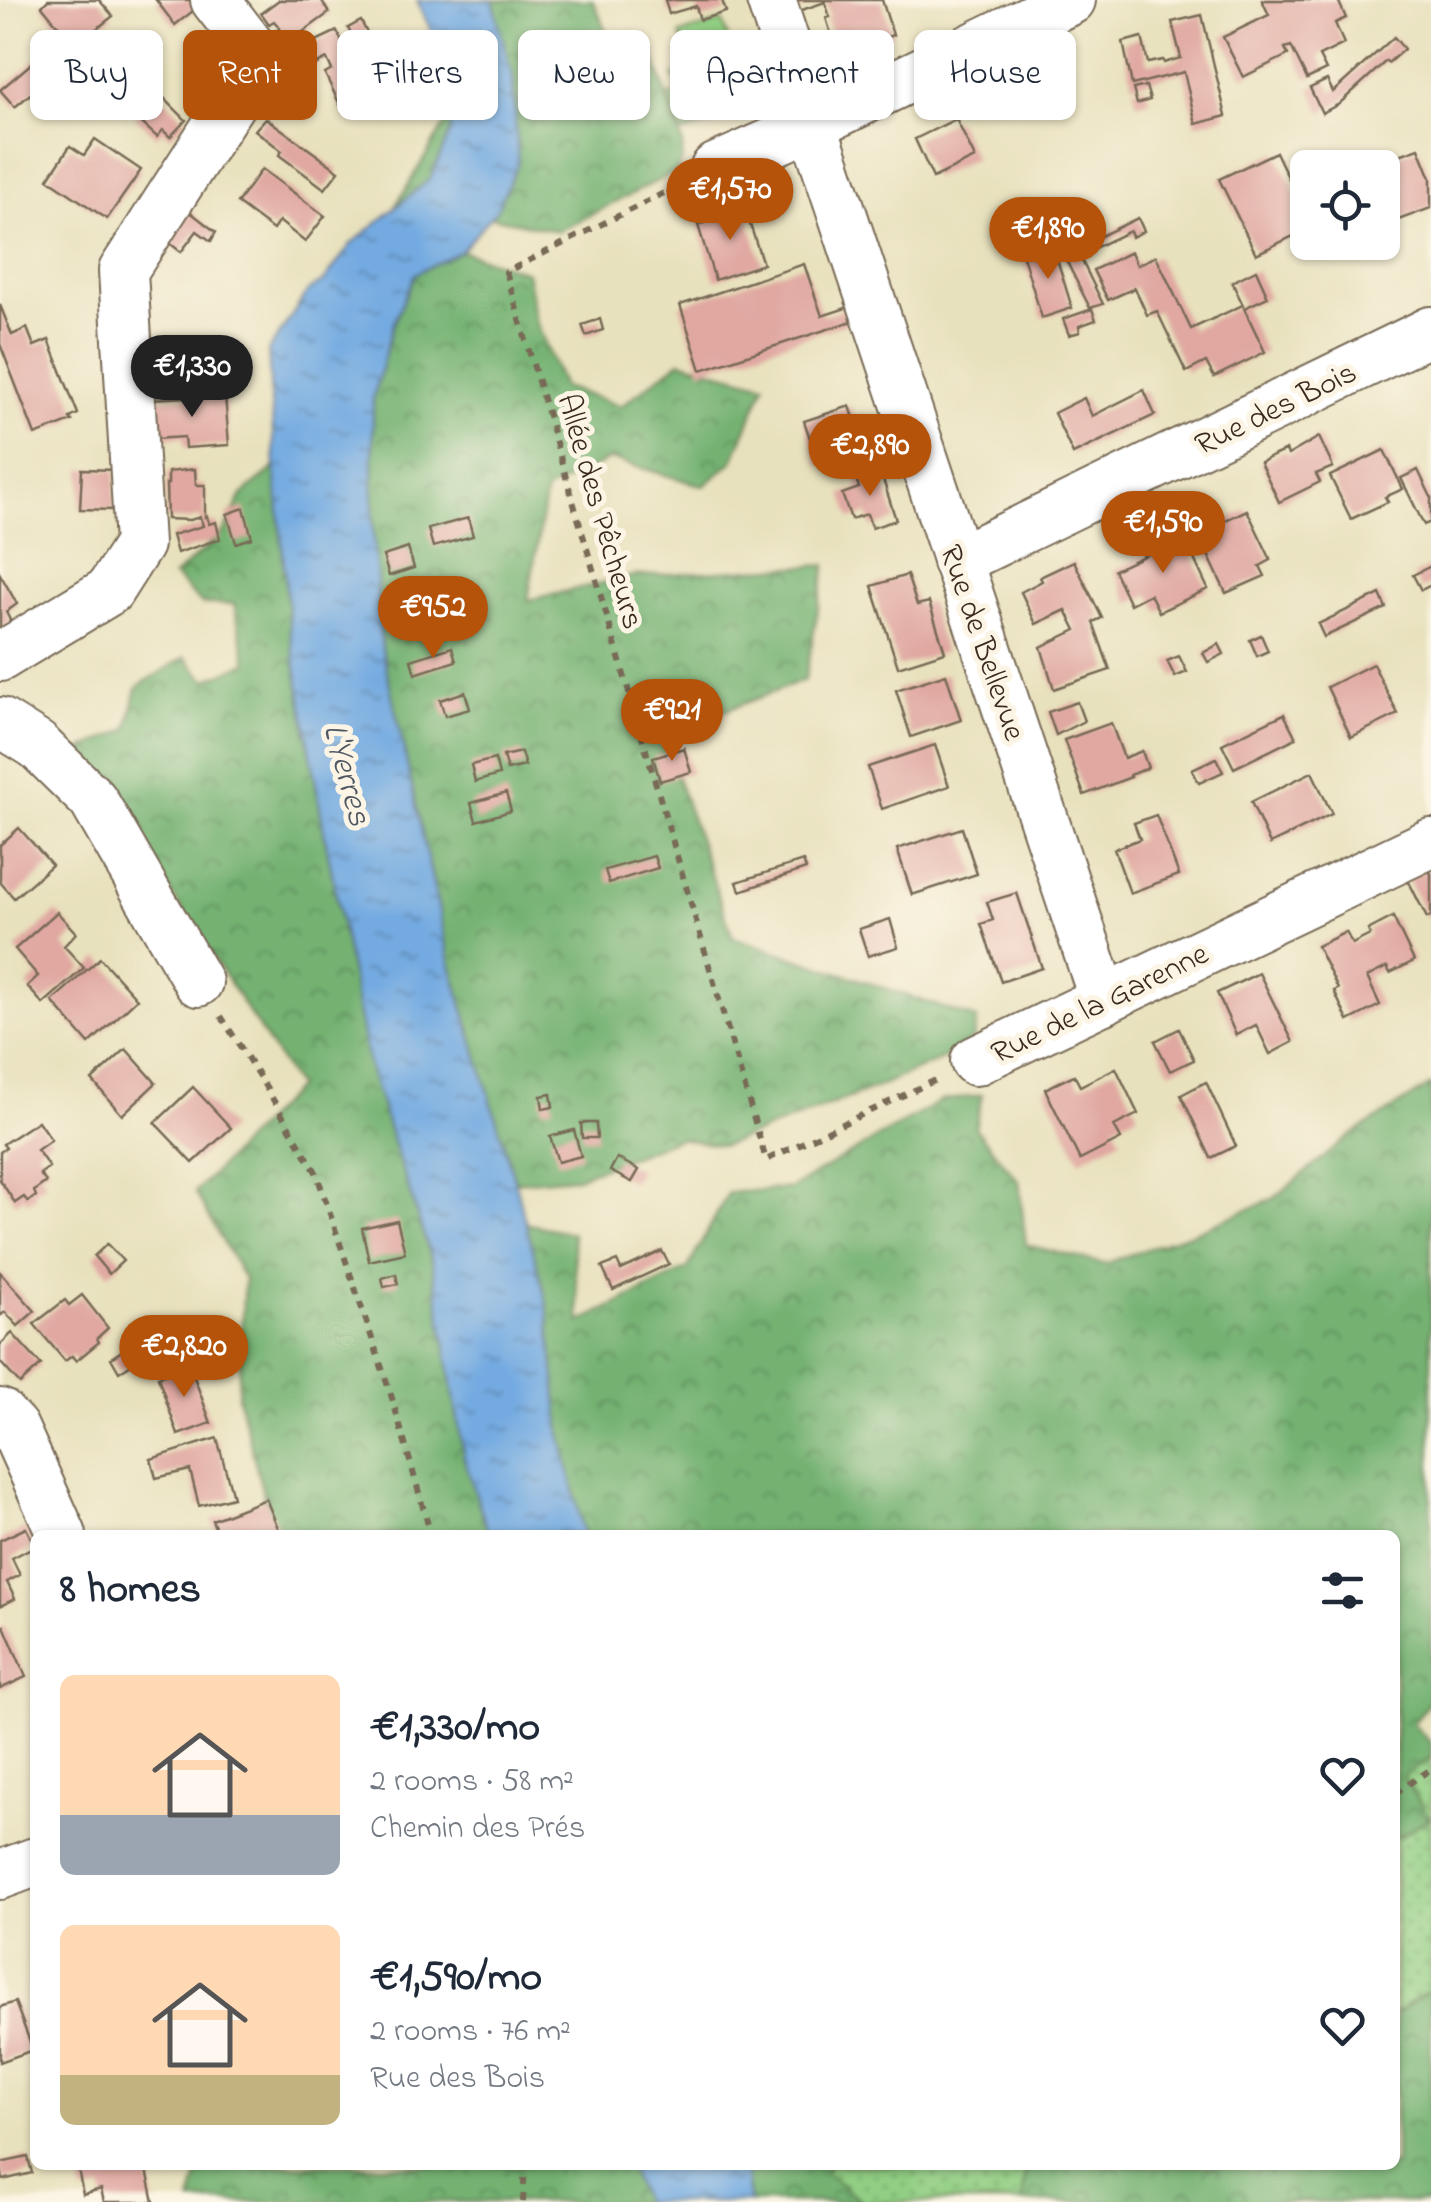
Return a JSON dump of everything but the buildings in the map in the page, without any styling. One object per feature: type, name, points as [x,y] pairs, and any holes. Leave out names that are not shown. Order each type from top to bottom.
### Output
[{"type":"street","points":[[0,657],[109,591],[139,544],[123,271],[260,58],[215,0]]},
{"type":"street","name":"Rue de Bellevue","points":[[770,0],[1104,1000]]},
{"type":"street","points":[[714,168],[1072,0]]},
{"type":"street","name":"Rue des Bois","points":[[957,561],[1431,332]]},
{"type":"street","points":[[0,722],[37,745],[93,800],[198,982]]},
{"type":"street","name":"Rue de la Garenne","points":[[975,1062],[1431,843]]},
{"type":"street","points":[[0,1412],[14,1428],[60,1530]]},
{"type":"street","points":[[0,1875],[30,1864]]},
{"type":"path","name":"Allée des Pêcheurs","points":[[714,168],[506,272],[766,1160]]},
{"type":"path","points":[[198,982],[316,1172],[392,1398],[429,1530]]},
{"type":"path","name":"Rue de la Garenne","points":[[766,1160],[975,1062]]},
{"type":"path","points":[[1400,1790],[1431,1769]]},
{"type":"path","points":[[523,2202],[525,2170]]},
{"type":"green space","points":[[447,0],[593,0],[606,30],[518,30],[518,120],[650,120],[650,45],[670,105],[670,120],[675,120],[682,141],[683,158],[677,171],[558,231],[438,206],[387,220],[448,120],[498,120],[498,30],[461,30]]},
{"type":"green space","points":[[722,21],[725,30],[695,30]]},
{"type":"green space","points":[[676,120],[721,120],[681,134]]},
{"type":"green space","points":[[461,251],[527,272],[536,321],[563,387],[621,406],[680,361],[765,384],[733,461],[704,486],[610,459],[546,491],[528,600],[634,576],[826,565],[805,680],[662,735],[733,937],[977,1019],[974,1037],[961,1051],[723,1146],[679,1138],[577,1177],[515,1182],[450,962],[382,649],[373,528],[373,399],[393,324],[415,274]]},
{"type":"green space","points":[[275,467],[290,632],[369,1068],[432,1261],[464,1458],[487,1530],[273,1530],[238,1397],[244,1279],[195,1192],[297,1087],[79,751],[128,729],[137,687],[185,657],[206,680],[247,663],[234,604],[202,604],[174,576],[224,532],[242,495]]},
{"type":"green space","points":[[1431,1085],[1431,1699],[1413,1724],[1431,1743],[1431,1758],[1403,1776],[1429,1818],[1400,1836],[1400,1530],[583,1530],[561,1434],[525,1223],[572,1233],[580,1322],[688,1268],[728,1193],[791,1188],[941,1101],[982,1095],[975,1128],[1019,1181],[1026,1245],[1104,1264],[1273,1199],[1350,1136]]},
{"type":"green space","points":[[1431,1758],[1431,1989],[1400,2011],[1400,1836],[1403,1775]]},
{"type":"green space","points":[[1431,1989],[1431,2202],[1022,2202],[1026,2170],[1400,2170],[1400,2011]]},
{"type":"green space","points":[[200,2170],[630,2170],[643,2202],[191,2202]]},
{"type":"green space","points":[[746,2170],[826,2170],[862,2202],[749,2202]]},
{"type":"green space","points":[[1026,2170],[1022,2202],[862,2202],[825,2172]]},
{"type":"water","name":"L'Yerres","points":[[417,0],[493,0],[513,79],[518,163],[497,209],[461,251],[415,274],[393,324],[373,399],[373,528],[382,649],[450,962],[547,1303],[561,1434],[583,1530],[487,1530],[464,1458],[432,1261],[369,1068],[290,632],[268,351],[309,290],[324,281],[351,244],[430,179],[451,131],[450,120],[498,120],[498,30],[431,30]]},
{"type":"water","points":[[630,2170],[746,2170],[749,2202],[643,2202]]}]
